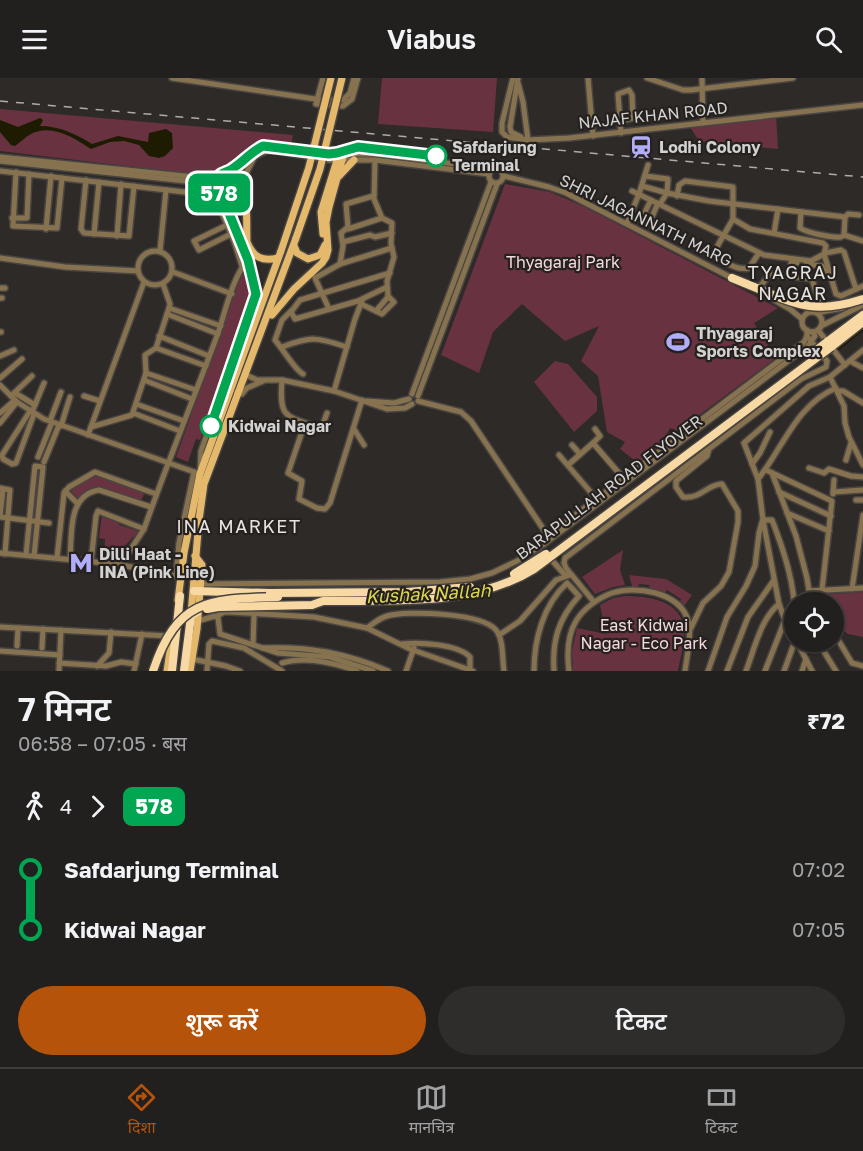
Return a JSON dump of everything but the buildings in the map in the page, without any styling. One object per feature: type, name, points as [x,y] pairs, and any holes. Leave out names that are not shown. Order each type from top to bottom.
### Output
[{"type":"highway","points":[[732,278],[787,302],[806,307],[829,307],[863,298]]},
{"type":"highway","name":"BARAPULLAH ROAD FLYOVER","points":[[197,588],[209,592],[433,591],[482,585],[505,579],[549,552],[816,333],[863,315]]},
{"type":"highway","name":"BARAPULLAH ROAD FLYOVER","points":[[198,614],[218,607],[312,605],[323,601],[448,596],[506,584],[534,569],[863,322]]},
{"type":"highway","points":[[153,671],[174,627],[187,614],[204,605],[231,599],[299,597],[325,593]]},
{"type":"highway","points":[[170,671],[180,596]]},
{"type":"highway","points":[[189,662],[198,614]]},
{"type":"main road","points":[[170,671],[176,604],[180,596],[184,553],[197,473],[280,254],[309,167],[332,78]]},
{"type":"main road","points":[[198,614],[195,556],[204,484],[240,393],[244,374],[267,321],[320,169],[342,78]]},
{"type":"main road","points":[[295,242],[297,253],[308,259],[322,252],[325,244],[321,212],[341,157]]},
{"type":"main road","points":[[267,321],[326,256],[328,207],[341,157]]},
{"type":"main road","points":[[337,178],[354,160]]},
{"type":"main road","points":[[260,307],[248,260],[230,225],[222,196],[216,188],[221,173],[230,171],[238,174],[243,183],[247,242],[255,255],[265,260],[280,254]]},
{"type":"main road","points":[[222,196],[234,197],[240,193],[243,183]]},
{"type":"main road","points":[[234,234],[244,235],[246,231]]},
{"type":"street","points":[[172,78],[317,101],[347,98],[356,78]]},
{"type":"street","points":[[317,101],[323,78]]},
{"type":"street","points":[[588,78],[594,136]]},
{"type":"street","points":[[647,78],[683,90],[794,78]]},
{"type":"street","points":[[702,78],[703,123]]},
{"type":"street","points":[[516,79],[510,128],[511,132],[528,140]]},
{"type":"street","points":[[516,79],[523,102],[528,140]]},
{"type":"street","points":[[620,121],[633,118],[632,95],[629,90],[618,94],[620,121],[621,133]]},
{"type":"street","name":"NAJAF KHAN ROAD","points":[[528,140],[594,136],[863,105]]},
{"type":"street","points":[[230,171],[263,146],[354,160],[375,160],[489,174],[496,169]]},
{"type":"street","points":[[243,183],[252,160],[266,151],[341,157],[375,154],[501,170],[504,176],[502,181],[494,183]]},
{"type":"street","points":[[0,159],[195,177],[218,177]]},
{"type":"street","points":[[0,159],[195,182],[216,188]]},
{"type":"street","points":[[375,160],[373,194],[382,218]]},
{"type":"street","points":[[627,223],[648,165]]},
{"type":"street","points":[[0,171],[211,195],[216,199],[230,225],[194,242],[196,247],[199,250],[206,248],[234,234],[242,266]]},
{"type":"street","points":[[16,172],[13,226],[56,229],[62,178]]},
{"type":"street","points":[[12,218],[27,218],[29,174]]},
{"type":"street","points":[[414,399],[494,183],[489,174]]},
{"type":"street","points":[[46,229],[51,176]]},
{"type":"street","name":"SHRI JAGANNATH MARG","points":[[504,176],[559,190],[784,305],[802,319]]},
{"type":"street","points":[[645,176],[668,179],[667,193],[659,204],[651,225],[640,219],[651,200]]},
{"type":"street","points":[[651,188],[657,177]]},
{"type":"street","points":[[657,177],[658,191]]},
{"type":"street","points":[[86,180],[81,229],[84,233],[128,236],[134,186]]},
{"type":"street","points":[[677,196],[679,185],[685,181],[731,186],[734,190],[733,219],[718,245],[715,256],[738,269],[749,268],[759,253]]},
{"type":"street","points":[[94,234],[99,182]]},
{"type":"street","points":[[117,236],[121,184]]},
{"type":"street","points":[[642,186],[677,196],[733,204],[844,217],[848,214],[859,215]]},
{"type":"street","points":[[160,251],[166,190]]},
{"type":"street","points":[[632,190],[759,253],[773,257],[811,261],[824,254],[841,250],[844,252],[856,289]]},
{"type":"street","points":[[348,229],[346,204],[373,194]]},
{"type":"street","points":[[774,233],[778,209]]},
{"type":"street","points":[[801,212],[800,226],[805,231],[833,238],[844,235],[863,241]]},
{"type":"street","points":[[844,217],[844,235]]},
{"type":"street","points":[[340,264],[343,242],[341,233],[382,218],[392,222],[394,257],[387,287],[388,296],[376,311],[361,304]]},
{"type":"street","points":[[733,219],[750,229],[823,243],[826,246],[824,254],[836,294],[845,294],[863,286]]},
{"type":"street","points":[[343,242],[370,235],[375,237],[392,233]]},
{"type":"street","points":[[329,309],[315,278],[340,264],[392,248]]},
{"type":"street","points":[[160,251],[172,262],[173,272],[168,281],[163,284],[154,286],[144,282],[138,271],[139,261],[148,252],[160,251]]},
{"type":"street","points":[[0,258],[65,267],[138,271]]},
{"type":"street","points":[[189,398],[196,390],[203,365],[218,334],[242,266],[248,260]]},
{"type":"street","points":[[719,271],[724,261]]},
{"type":"street","points":[[771,261],[822,267],[832,292]]},
{"type":"street","points":[[790,276],[791,263]]},
{"type":"street","points":[[173,272],[232,294]]},
{"type":"street","points":[[303,374],[296,368],[275,338],[282,320],[298,301],[390,273]]},
{"type":"street","points":[[567,575],[564,566],[565,558],[801,379],[826,367],[827,361],[814,343],[820,317],[813,280],[768,274],[759,289]]},
{"type":"street","points":[[88,435],[144,282]]},
{"type":"street","points":[[91,427],[124,418],[133,412],[146,373],[145,355],[156,348],[170,304],[163,284]]},
{"type":"street","points":[[291,311],[295,319],[366,298],[387,287]]},
{"type":"street","points":[[176,576],[179,543],[201,451],[229,385],[256,294]]},
{"type":"street","points":[[845,294],[848,306]]},
{"type":"street","points":[[334,391],[361,304],[366,298]]},
{"type":"street","points":[[845,365],[816,333],[802,326],[802,319],[806,314],[833,311],[863,298]]},
{"type":"street","points":[[197,588],[451,582],[492,573],[539,548],[554,531],[599,502],[804,342],[863,304]]},
{"type":"street","points":[[168,311],[221,326]]},
{"type":"street","points":[[168,311],[218,334]]},
{"type":"street","points":[[211,332],[214,323]]},
{"type":"street","points":[[159,336],[207,355]]},
{"type":"street","points":[[282,347],[306,338],[320,338],[347,346]]},
{"type":"street","points":[[599,502],[624,479],[814,343]]},
{"type":"street","points":[[156,348],[203,365]]},
{"type":"street","points":[[0,356],[14,350]]},
{"type":"street","points":[[765,671],[784,620],[774,580],[758,479],[743,446],[744,442],[809,386],[830,377],[863,350]]},
{"type":"street","points":[[0,378],[22,359]]},
{"type":"street","points":[[850,361],[863,368]]},
{"type":"street","points":[[146,373],[196,390]]},
{"type":"street","points":[[244,374],[264,381],[282,380],[334,391],[364,401],[394,404],[414,399],[460,412],[471,421],[551,537]]},
{"type":"street","points":[[0,423],[32,376]]},
{"type":"street","points":[[830,377],[844,406],[845,423],[851,443],[863,465]]},
{"type":"street","points":[[282,380],[280,401],[283,410],[293,419],[321,427],[327,413]]},
{"type":"street","points":[[144,381],[189,398]]},
{"type":"street","points":[[240,393],[264,381]]},
{"type":"street","points":[[32,412],[2,455],[3,459],[12,464],[16,464],[32,412],[44,383]]},
{"type":"street","points":[[0,385],[32,412],[51,422],[197,473]]},
{"type":"street","points":[[116,564],[129,552],[144,529],[182,421],[189,398],[189,387]]},
{"type":"street","points":[[758,479],[766,470],[792,425],[822,395],[837,390],[843,391],[863,403]]},
{"type":"street","points":[[38,457],[61,392]]},
{"type":"street","points":[[84,396],[100,401]]},
{"type":"street","points":[[44,462],[70,397]]},
{"type":"street","points":[[15,398],[35,405]]},
{"type":"street","points":[[0,413],[15,398]]},
{"type":"street","points":[[305,423],[288,473],[302,481],[299,499],[319,509],[327,508],[364,401]]},
{"type":"street","points":[[136,404],[182,421]]},
{"type":"street","points":[[133,412],[178,430]]},
{"type":"street","points":[[53,414],[63,418]]},
{"type":"street","points":[[354,429],[364,445]]},
{"type":"street","points":[[568,465],[600,436],[595,429]]},
{"type":"street","points":[[752,465],[770,432]]},
{"type":"street","points":[[592,443],[624,479]]},
{"type":"street","points":[[846,460],[851,443]]},
{"type":"street","points":[[572,446],[580,454]]},
{"type":"street","points":[[689,632],[703,603],[721,586],[727,576],[738,522],[736,507],[722,484],[718,483],[698,496],[692,497],[683,497],[676,487],[679,479],[708,455],[709,449]]},
{"type":"street","points":[[559,455],[599,502]]},
{"type":"street","points":[[26,553],[35,466],[39,466],[43,467],[35,554]]},
{"type":"street","points":[[809,468],[824,473],[829,469],[863,477]]},
{"type":"street","points":[[766,470],[832,501]]},
{"type":"street","points":[[57,558],[65,491],[95,472],[156,494]]},
{"type":"street","points":[[772,473],[803,560],[809,591],[863,588]]},
{"type":"street","points":[[822,590],[834,480]]},
{"type":"street","points":[[49,523],[38,521],[8,518],[0,517],[1,488],[10,490],[8,518],[3,550],[116,564],[176,576]]},
{"type":"street","points":[[70,560],[77,503],[95,490],[152,507]]},
{"type":"street","points":[[833,492],[863,490]]},
{"type":"street","points":[[65,491],[77,503]]},
{"type":"street","points":[[779,492],[831,516]]},
{"type":"street","points":[[91,562],[98,511],[144,529]]},
{"type":"street","points":[[787,513],[829,531]]},
{"type":"street","points":[[852,589],[854,570],[860,552],[863,515]]},
{"type":"street","points":[[763,520],[772,520],[780,539],[793,592]]},
{"type":"street","points":[[708,671],[727,617],[753,572],[763,520]]},
{"type":"street","points":[[539,548],[594,602]]},
{"type":"street","points":[[176,576],[183,570]]},
{"type":"street","points":[[854,570],[863,570]]},
{"type":"street","points":[[498,635],[520,621],[556,580],[567,575]]},
{"type":"street","points":[[727,671],[748,617],[774,580]]},
{"type":"street","points":[[534,671],[534,656],[541,625],[547,609],[567,583],[579,596],[563,616],[557,630],[553,658],[554,671]]},
{"type":"street","points":[[569,671],[570,637],[576,621],[594,602],[606,595],[620,591],[641,591],[671,600],[687,617],[689,632],[685,671]]},
{"type":"street","points":[[746,671],[765,622],[779,604]]},
{"type":"street","points":[[198,614],[217,616],[224,612],[307,616],[367,628],[400,644],[413,650],[472,670],[467,653],[441,645],[400,644]]},
{"type":"street","points":[[367,628],[382,617],[389,615],[421,614],[476,619],[490,625],[498,635],[504,671]]},
{"type":"street","points":[[254,615],[256,646]]},
{"type":"street","points":[[217,616],[220,633],[256,646],[278,653],[330,657],[373,671]]},
{"type":"street","points":[[0,627],[172,636]]},
{"type":"street","points":[[16,646],[18,628]]},
{"type":"street","points":[[42,648],[43,629]]},
{"type":"street","points":[[59,671],[61,630]]},
{"type":"street","points":[[97,666],[110,653],[111,632]]},
{"type":"street","points":[[59,663],[105,668],[121,662],[135,668],[142,634]]},
{"type":"street","points":[[207,671],[210,642],[234,644],[252,651],[283,671]]},
{"type":"street","points":[[406,671],[416,643]]},
{"type":"street","points":[[256,646],[331,651],[388,671]]},
{"type":"street","points":[[844,650],[852,663],[863,666]]},
{"type":"street","points":[[0,651],[60,655]]},
{"type":"street","points":[[784,671],[791,652]]},
{"type":"street","points":[[802,652],[812,671]]},
{"type":"street","points":[[824,652],[836,671]]},
{"type":"street","points":[[278,653],[283,671]]},
{"type":"street","points":[[553,658],[568,658]]},
{"type":"street","points":[[802,671],[806,659]]},
{"type":"street","points":[[189,662],[208,660],[240,671]]},
{"type":"street","points":[[282,663],[294,661],[328,663],[357,671]]},
{"type":"green space","points":[[382,78],[497,78],[493,132],[378,124]]},
{"type":"green space","points":[[0,109],[293,135],[291,145],[263,142],[222,171],[202,175],[0,151]]},
{"type":"green space","points":[[776,115],[778,149],[699,141],[689,125]]},
{"type":"green space","name":"Thyagaraj Park","points":[[505,184],[550,192],[585,207],[778,308],[754,323],[776,358],[698,416],[693,414],[688,426],[680,432],[670,428],[660,447],[638,463],[620,449],[625,442],[607,432],[598,376],[581,361],[599,326],[565,341],[522,304],[493,332],[479,373],[441,355]]},
{"type":"green space","points":[[248,271],[254,294],[200,440],[196,439],[188,462],[176,457],[242,273]]},
{"type":"green space","points":[[555,361],[568,364],[597,397],[597,411],[574,432],[534,382]]},
{"type":"green space","points":[[95,476],[145,492],[141,501],[97,487],[78,499],[70,490]]},
{"type":"green space","points":[[102,515],[120,522],[119,525],[139,531],[113,558],[104,558],[105,539],[99,538]]},
{"type":"green space","points":[[623,550],[620,570],[625,585],[595,594],[582,577]]},
{"type":"green space","points":[[629,575],[666,579],[692,595],[684,606],[680,602],[681,599],[667,590],[665,593],[650,589],[649,585],[632,586]]},
{"type":"green space","points":[[863,592],[863,637],[848,634],[844,631],[844,593]]},
{"type":"green space","name":"East Kidwai Nagar - Eco Park","points":[[625,596],[659,600],[679,615],[683,623],[684,635],[678,671],[573,671],[572,651],[577,628],[606,634],[600,605],[613,598]]},
{"type":"shaded area","points":[[40,118],[43,120],[40,126],[67,131],[92,144],[118,136],[148,142],[149,133],[166,129],[172,133],[173,148],[165,156],[159,158],[149,156],[139,145],[124,141],[110,142],[91,149],[62,133],[47,130],[31,134],[15,146],[11,145],[0,132],[0,120],[18,127]]},
{"type":"waterway","name":"Kushak Nallah","points":[[838,350],[863,330]]},
{"type":"waterway","name":"Kushak Nallah","points":[[557,559],[564,554]]},
{"type":"waterway","name":"Kushak Nallah","points":[[495,591],[524,580],[550,563]]},
{"type":"railway","points":[[0,101],[863,177]]},
{"type":"bus line","name":"578","points":[[211,426],[256,294],[248,260],[222,196],[217,190],[217,179],[221,173],[230,171],[263,146],[329,154],[358,147],[436,156]]},
{"type":"place","name":"Lodhi Colony","points":[[641,147]]},
{"type":"place","name":"Safdarjung Terminal","points":[[436,156]]},
{"type":"place","name":"Thyagaraj Sports Complex","points":[[678,342]]},
{"type":"place","name":"Kidwai Nagar","points":[[211,426]]},
{"type":"place","name":"Dilli Haat - INA (Pink Line)","points":[[81,563]]},
{"type":"district","name":"TYAGRAJ NAGAR","points":[[793,283]]},
{"type":"district","name":"INA MARKET","points":[[239,527]]}]
